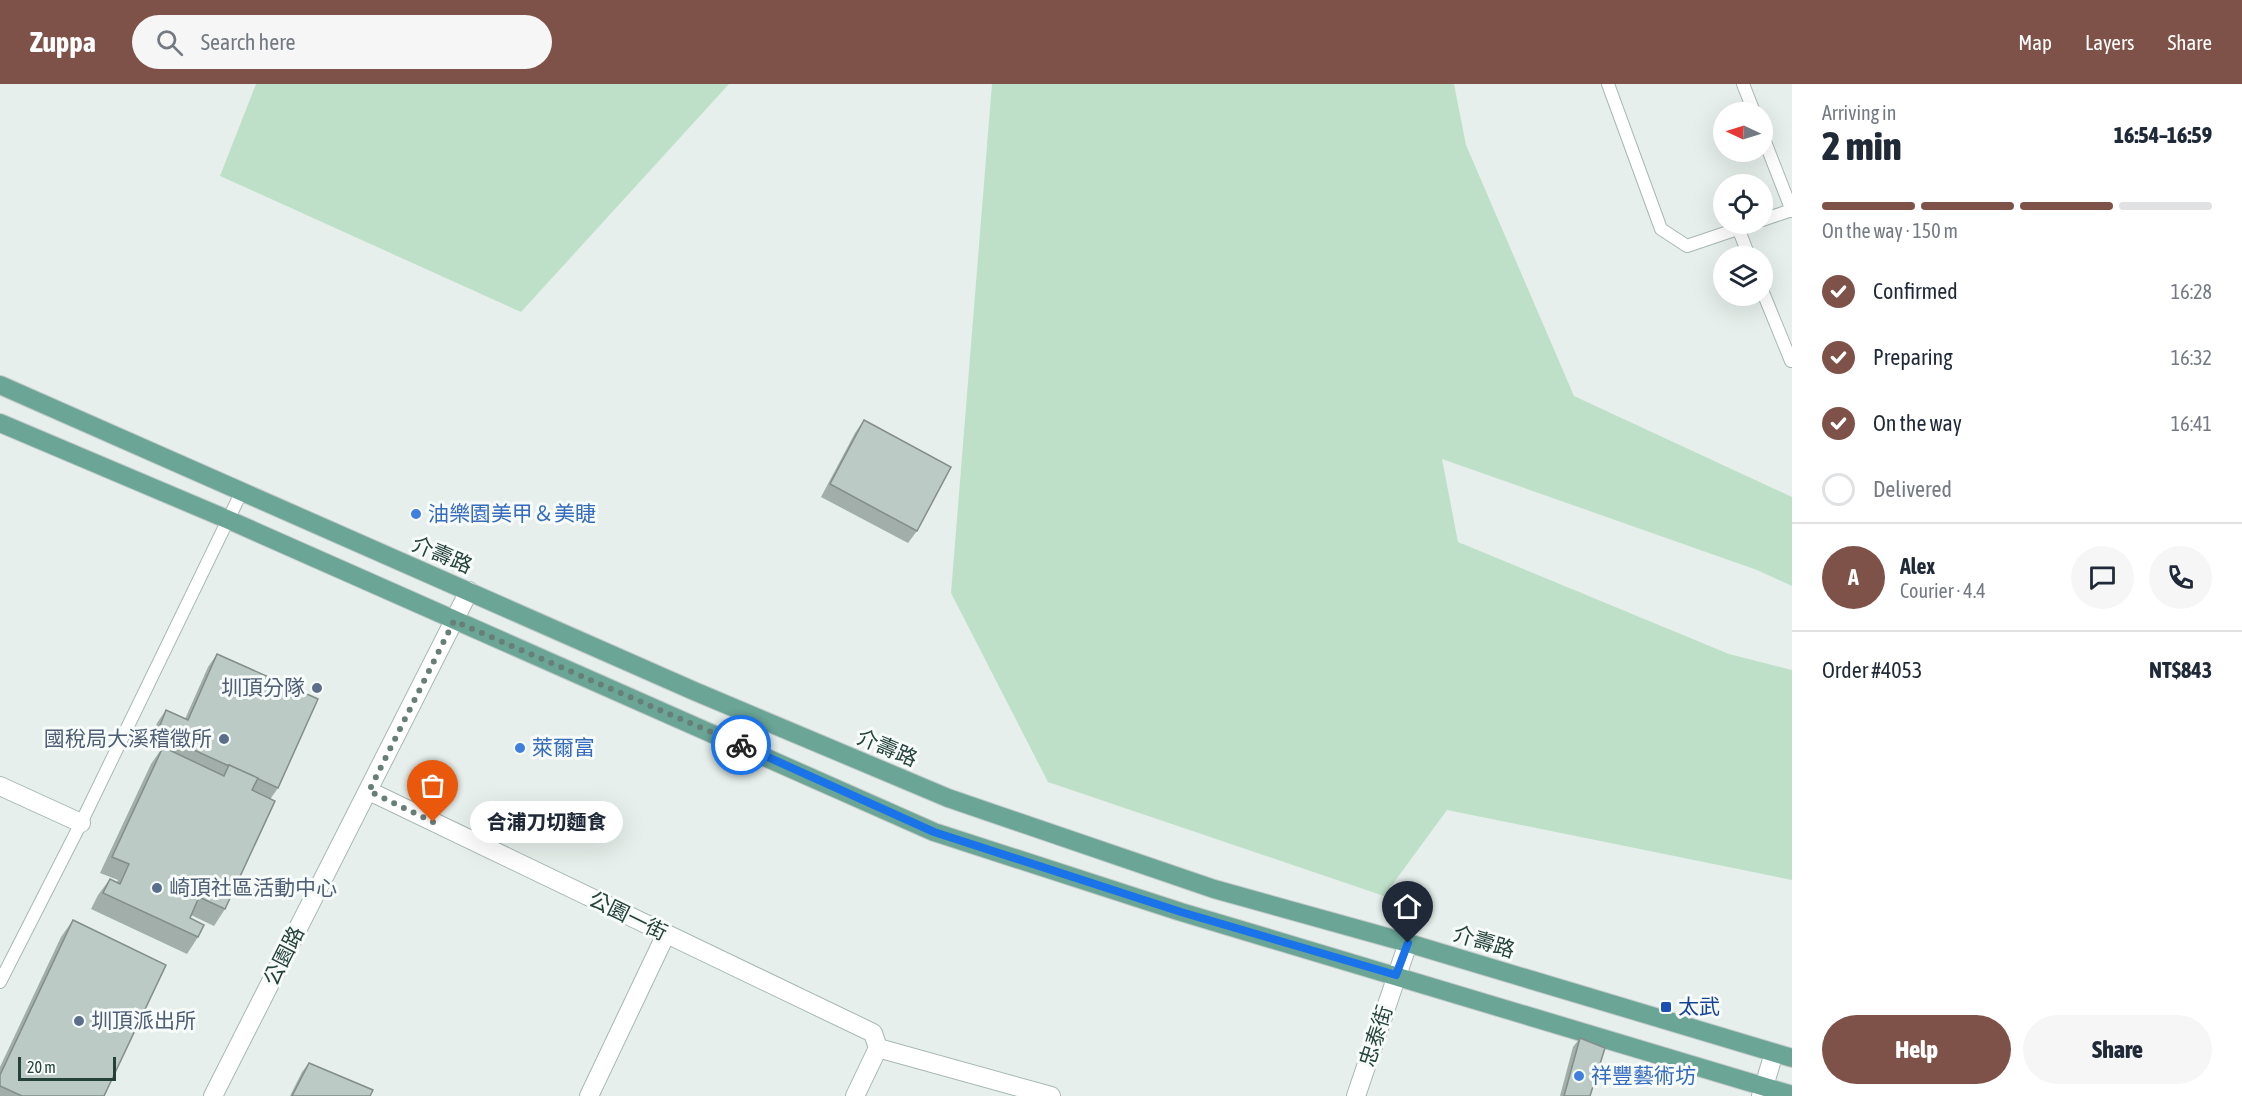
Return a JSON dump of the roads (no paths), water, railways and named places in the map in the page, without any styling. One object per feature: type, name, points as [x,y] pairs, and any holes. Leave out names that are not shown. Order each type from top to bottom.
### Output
[{"type":"main road","name":"介壽路","points":[[1,387],[694,691],[948,798],[1214,889],[1408,943],[1792,1059]]},
{"type":"main road","points":[[0,423],[229,520],[934,832],[1181,912],[1396,975],[1762,1091],[1792,1095]]},
{"type":"street","name":"公園路","points":[[213,1096],[469,591]]},
{"type":"street","points":[[0,786],[81,823]]},
{"type":"street","name":"公園一街","points":[[369,791],[873,1033],[878,1048]]},
{"type":"street","points":[[589,1096],[666,934]]},
{"type":"street","name":"忠泰街","points":[[1356,1096],[1408,943]]},
{"type":"street","points":[[855,1096],[878,1048],[1051,1096]]},
{"type":"street","points":[[1762,1091],[1774,1053]]},
{"type":"lane","points":[[1608,84],[1661,230],[1687,246],[1720,234]]},
{"type":"lane","points":[[1743,84],[1750,102]]},
{"type":"lane","points":[[1773,162],[1792,210],[1773,216]]},
{"type":"lane","points":[[1769,306],[1791,361]]},
{"type":"lane","points":[[0,982],[81,823],[241,493]]},
{"type":"place","name":"油樂園美甲＆美睫","points":[[416,514]]},
{"type":"place","name":"圳頂分隊","points":[[317,688]]},
{"type":"place","name":"國稅局大溪稽徵所","points":[[224,739]]},
{"type":"place","name":"萊爾富","points":[[520,748]]},
{"type":"place","name":"合浦刀切麵食","points":[[433,822]]},
{"type":"place","name":"崎頂社區活動中心","points":[[157,888]]},
{"type":"place","name":"太武","points":[[1666,1007]]},
{"type":"place","name":"圳頂派出所","points":[[79,1021]]},
{"type":"place","name":"祥豐藝術坊","points":[[1579,1076]]}]
